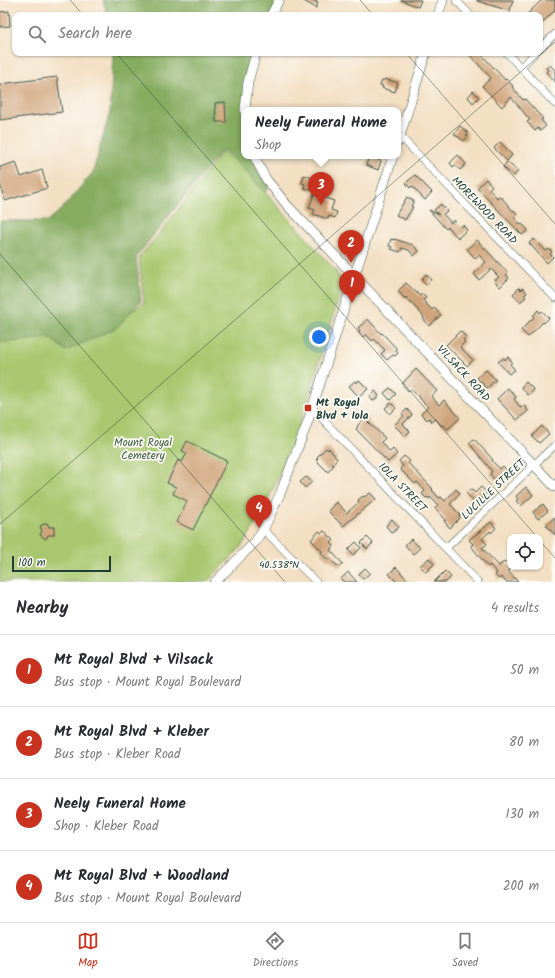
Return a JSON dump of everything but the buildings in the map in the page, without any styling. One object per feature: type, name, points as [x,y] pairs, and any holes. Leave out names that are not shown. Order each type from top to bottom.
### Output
[{"type":"main road","points":[[272,12],[278,0]]},
{"type":"main road","points":[[439,12],[443,0]]},
{"type":"main road","points":[[245,107],[248,82],[255,56]]},
{"type":"main road","points":[[401,133],[425,56]]},
{"type":"main road","name":"VILSACK ROAD","points":[[256,159],[262,172],[278,195],[555,487]]},
{"type":"main road","points":[[215,582],[249,547],[263,529],[293,463],[392,159]]},
{"type":"street","points":[[456,0],[467,12]]},
{"type":"street","points":[[543,45],[555,34]]},
{"type":"street","points":[[510,56],[555,104]]},
{"type":"street","points":[[521,67],[532,56]]},
{"type":"street","name":"MOREWOOD ROAD","points":[[401,141],[555,298]]},
{"type":"street","name":"IOLA STREET","points":[[312,408],[478,582]]},
{"type":"street","name":"LUCILLE STREET","points":[[446,548],[555,445]]},
{"type":"street","points":[[263,529],[316,582]]},
{"type":"green space","points":[[103,0],[279,0],[273,12],[106,12]]},
{"type":"green space","points":[[113,56],[255,56],[245,107],[241,107],[241,159],[256,159],[271,186],[265,192],[230,155],[222,150],[136,257],[141,301],[116,328],[66,351],[50,338],[0,343],[0,221],[48,221],[63,208],[93,172],[110,112]]},
{"type":"green space","name":"Mount Royal Cemetery","points":[[222,152],[234,159],[265,192],[336,271],[343,285],[292,449],[262,513],[246,540],[234,555],[207,582],[0,582],[0,307],[120,317],[144,303],[139,257],[165,227]]},
{"type":"place","name":"Neely Funeral Home","points":[[321,205]]},
{"type":"place","name":"Mt Royal Blvd + Kleber","points":[[351,263]]},
{"type":"place","name":"Mt Royal Blvd + Vilsack","points":[[352,303]]},
{"type":"place","name":"Mt Royal Blvd + Iola","points":[[308,408]]},
{"type":"place","name":"Mt Royal Blvd + Woodland","points":[[259,528]]}]
